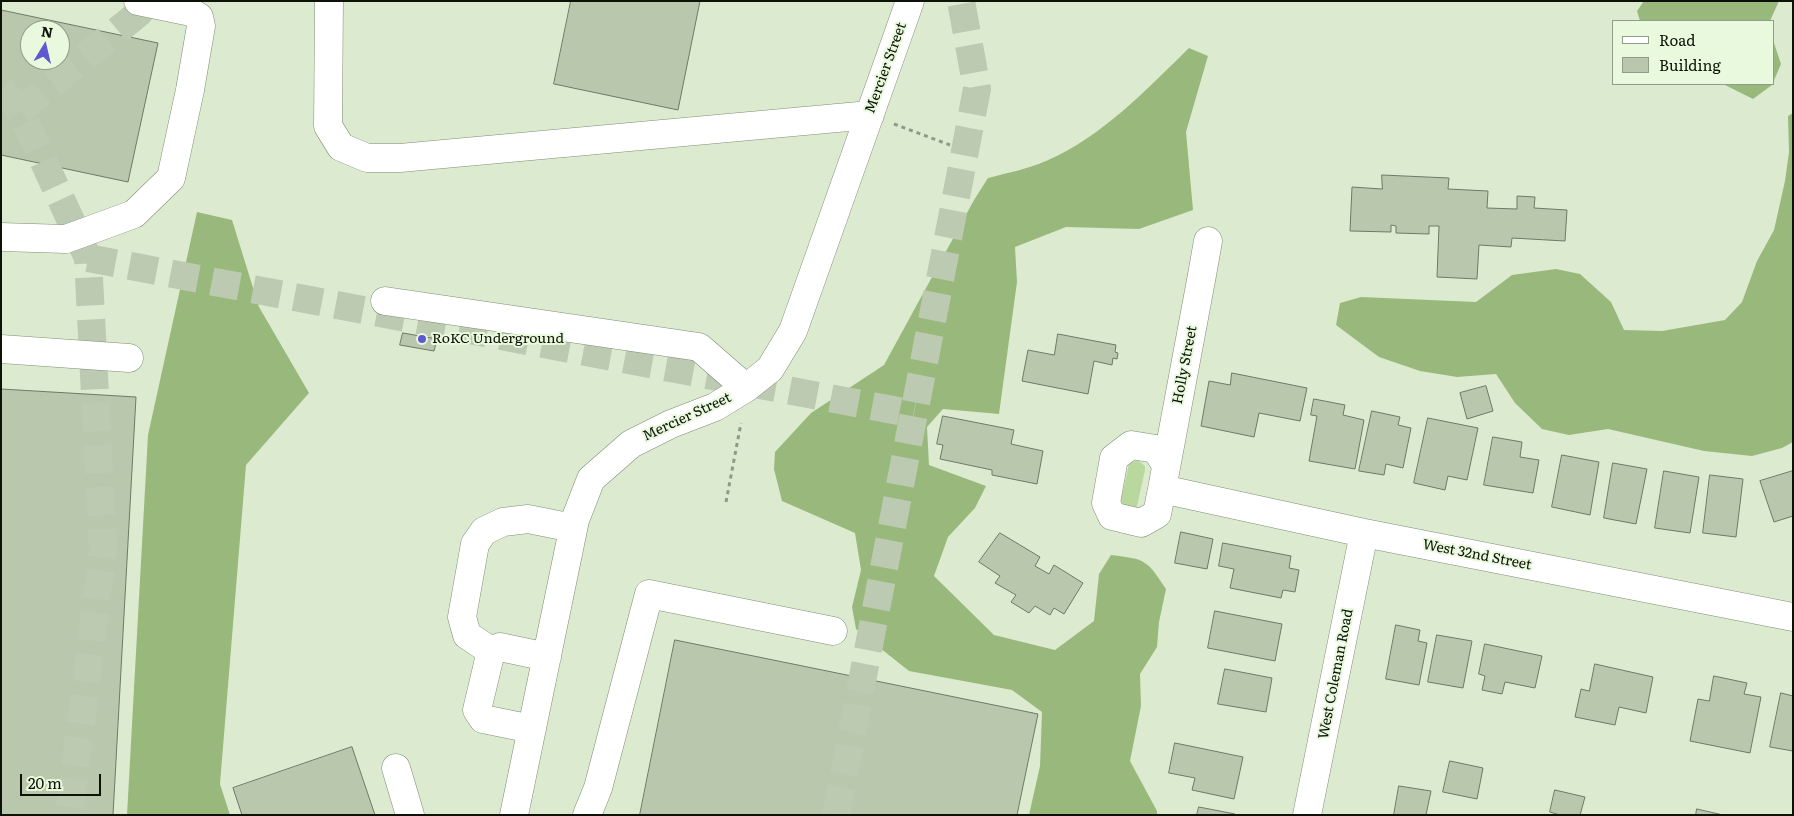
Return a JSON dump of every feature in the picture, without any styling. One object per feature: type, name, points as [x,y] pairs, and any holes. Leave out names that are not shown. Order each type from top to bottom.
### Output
[{"type":"street","points":[[1,237],[66,239],[134,214],[171,178],[190,90],[201,26],[199,16],[191,12],[138,1]]},
{"type":"street","points":[[330,1],[328,126],[341,146],[367,158],[400,158],[870,114]]},
{"type":"street","name":"Mercier Street","points":[[514,815],[573,528],[591,479],[631,444],[671,424],[715,407],[746,388],[770,370],[793,331],[910,1]]},
{"type":"street","name":"Holly Street","points":[[1164,477],[1208,241]]},
{"type":"street","points":[[385,301],[699,347],[746,388]]},
{"type":"street","points":[[1,349],[129,358]]},
{"type":"street","name":"West 32nd Street","points":[[1164,477],[1364,533],[1792,616]]},
{"type":"street","points":[[490,651],[467,635],[462,618],[475,544],[484,531],[503,522],[528,519],[573,528]]},
{"type":"street","name":"West Coleman Road","points":[[1308,815],[1364,533]]},
{"type":"street","points":[[587,815],[598,788],[650,594],[834,631]]},
{"type":"street","points":[[490,651],[500,647],[547,657]]},
{"type":"street","points":[[490,651],[477,710],[483,719],[532,729]]},
{"type":"street","points":[[396,768],[410,815]]},
{"type":"path","points":[[870,114],[950,145]]},
{"type":"path","points":[[726,502],[742,419]]},
{"type":"green space","points":[[1644,1],[1779,1],[1770,20],[1640,20],[1637,11]]},
{"type":"green space","points":[[1774,43],[1781,64],[1774,81]]},
{"type":"green space","points":[[1189,48],[1208,56],[1186,132],[1193,210],[1139,229],[1066,227],[1015,247],[1017,282],[999,414],[943,409],[927,427],[929,465],[986,486],[975,508],[948,537],[934,576],[994,635],[1055,650],[1094,621],[1099,574],[1111,555],[1132,558],[1144,563],[1154,572],[1166,589],[1159,622],[1157,647],[1140,674],[1141,706],[1130,761],[1157,811],[1157,815],[1029,815],[1040,766],[1042,712],[1012,690],[909,671],[856,629],[852,607],[861,570],[855,533],[782,501],[774,469],[775,452],[811,413],[884,365],[974,200],[988,178],[1039,164],[1086,139],[1123,111]]},
{"type":"green space","points":[[1725,85],[1772,85],[1753,99]]},
{"type":"green space","points":[[1793,113],[1793,442],[1782,448],[1752,456],[1704,451],[1608,429],[1569,435],[1542,429],[1515,403],[1496,374],[1457,377],[1420,371],[1379,357],[1336,325],[1340,303],[1361,297],[1476,302],[1512,275],[1556,269],[1580,274],[1611,302],[1624,330],[1662,331],[1725,320],[1742,302],[1757,261],[1774,230],[1785,181],[1789,152],[1788,116]]},
{"type":"green space","points":[[197,212],[232,220],[259,307],[309,393],[246,465],[220,784],[230,815],[127,815],[148,435]]},
{"type":"green space","points":[[1139,461],[1145,466],[1145,470],[1137,506],[1135,509],[1128,508],[1124,506],[1121,500],[1129,464]]},
{"type":"building","points":[[571,1],[700,1],[678,110],[554,84]]},
{"type":"building","points":[[1,10],[49,20],[20,20],[20,70],[70,70],[70,25],[158,43],[128,182],[1,155]]},
{"type":"building","points":[[1382,175],[1449,178],[1448,189],[1488,191],[1487,208],[1517,209],[1517,196],[1535,197],[1534,208],[1567,210],[1565,241],[1512,238],[1511,247],[1479,245],[1477,279],[1437,277],[1439,226],[1429,226],[1429,234],[1396,233],[1396,226],[1391,225],[1391,232],[1350,231],[1352,187],[1382,189]]},
{"type":"building","points":[[403,333],[437,339],[434,351],[400,345]]},
{"type":"building","points":[[1058,334],[1116,345],[1117,359],[1113,358],[1112,365],[1094,361],[1088,394],[1022,381],[1028,350],[1054,355]]},
{"type":"building","points":[[1232,373],[1307,388],[1300,421],[1259,413],[1254,437],[1201,426],[1209,381],[1230,385]]},
{"type":"building","points":[[1486,386],[1493,411],[1467,419],[1460,393]]},
{"type":"building","points":[[1,389],[136,397],[113,815],[1,815]]},
{"type":"building","points":[[1314,399],[1345,405],[1343,415],[1364,420],[1355,469],[1309,461],[1317,416],[1311,415]]},
{"type":"building","points":[[1372,411],[1400,417],[1398,425],[1411,428],[1403,468],[1386,464],[1384,475],[1359,471]]},
{"type":"building","points":[[943,416],[1014,430],[1011,444],[1043,451],[1037,484],[992,475],[992,470],[940,459],[943,445],[937,444]]},
{"type":"building","points":[[1428,418],[1478,428],[1467,480],[1448,476],[1445,490],[1414,483]]},
{"type":"building","points":[[1493,437],[1522,442],[1520,457],[1539,460],[1533,493],[1484,485]]},
{"type":"building","points":[[1562,455],[1599,462],[1590,515],[1552,507]]},
{"type":"building","points":[[1613,463],[1647,469],[1636,524],[1604,518]]},
{"type":"building","points":[[1664,471],[1699,477],[1690,533],[1655,528]]},
{"type":"building","points":[[1793,471],[1793,516],[1774,522],[1760,481]]},
{"type":"building","points":[[1710,475],[1743,479],[1736,537],[1703,533]]},
{"type":"building","points":[[1181,532],[1213,539],[1207,569],[1175,563]]},
{"type":"building","points":[[1000,533],[1040,557],[1035,566],[1049,574],[1054,565],[1083,583],[1064,614],[1054,608],[1050,615],[1035,606],[1029,613],[1011,602],[1016,595],[995,583],[1000,576],[979,562]]},
{"type":"building","points":[[1223,543],[1291,556],[1289,568],[1299,570],[1295,592],[1283,590],[1281,598],[1230,588],[1234,569],[1219,566]]},
{"type":"building","points":[[1215,611],[1282,624],[1275,661],[1208,648]]},
{"type":"building","points":[[1396,625],[1420,630],[1418,641],[1427,643],[1419,685],[1386,679]]},
{"type":"building","points":[[1437,635],[1472,641],[1463,688],[1428,682]]},
{"type":"building","points":[[675,640],[1038,714],[1017,815],[640,815]]},
{"type":"building","points":[[1485,644],[1542,656],[1535,688],[1505,682],[1502,694],[1482,690],[1485,676],[1479,674]]},
{"type":"building","points":[[1595,664],[1653,677],[1646,713],[1619,707],[1615,725],[1575,717],[1581,689],[1589,691]]},
{"type":"building","points":[[1225,669],[1272,678],[1266,712],[1218,704]]},
{"type":"building","points":[[1714,676],[1747,683],[1744,694],[1761,697],[1750,753],[1690,741],[1698,699],[1709,701]]},
{"type":"building","points":[[1781,693],[1793,696],[1793,751],[1770,747]]},
{"type":"building","points":[[1175,743],[1243,757],[1234,799],[1192,790],[1195,778],[1169,773]]},
{"type":"building","points":[[352,747],[375,815],[242,815],[233,788]]},
{"type":"building","points":[[1450,761],[1483,768],[1477,799],[1443,792]]},
{"type":"building","points":[[1399,786],[1431,791],[1426,815],[1394,815]]},
{"type":"building","points":[[1555,790],[1585,797],[1580,815],[1560,815],[1550,812]]},
{"type":"building","points":[[1199,807],[1235,814],[1235,815],[1197,815]]},
{"type":"building","points":[[1697,809],[1723,815],[1696,815]]},
{"type":"tunnel","points":[[20,110],[139,13],[143,1]]},
{"type":"tunnel","points":[[836,815],[977,89],[961,1]]},
{"type":"tunnel","points":[[1,90],[20,110],[88,258],[103,550],[69,815]]},
{"type":"tunnel","points":[[88,258],[914,414]]},
{"type":"place","name":"RoKC Underground","points":[[422,339]]}]
